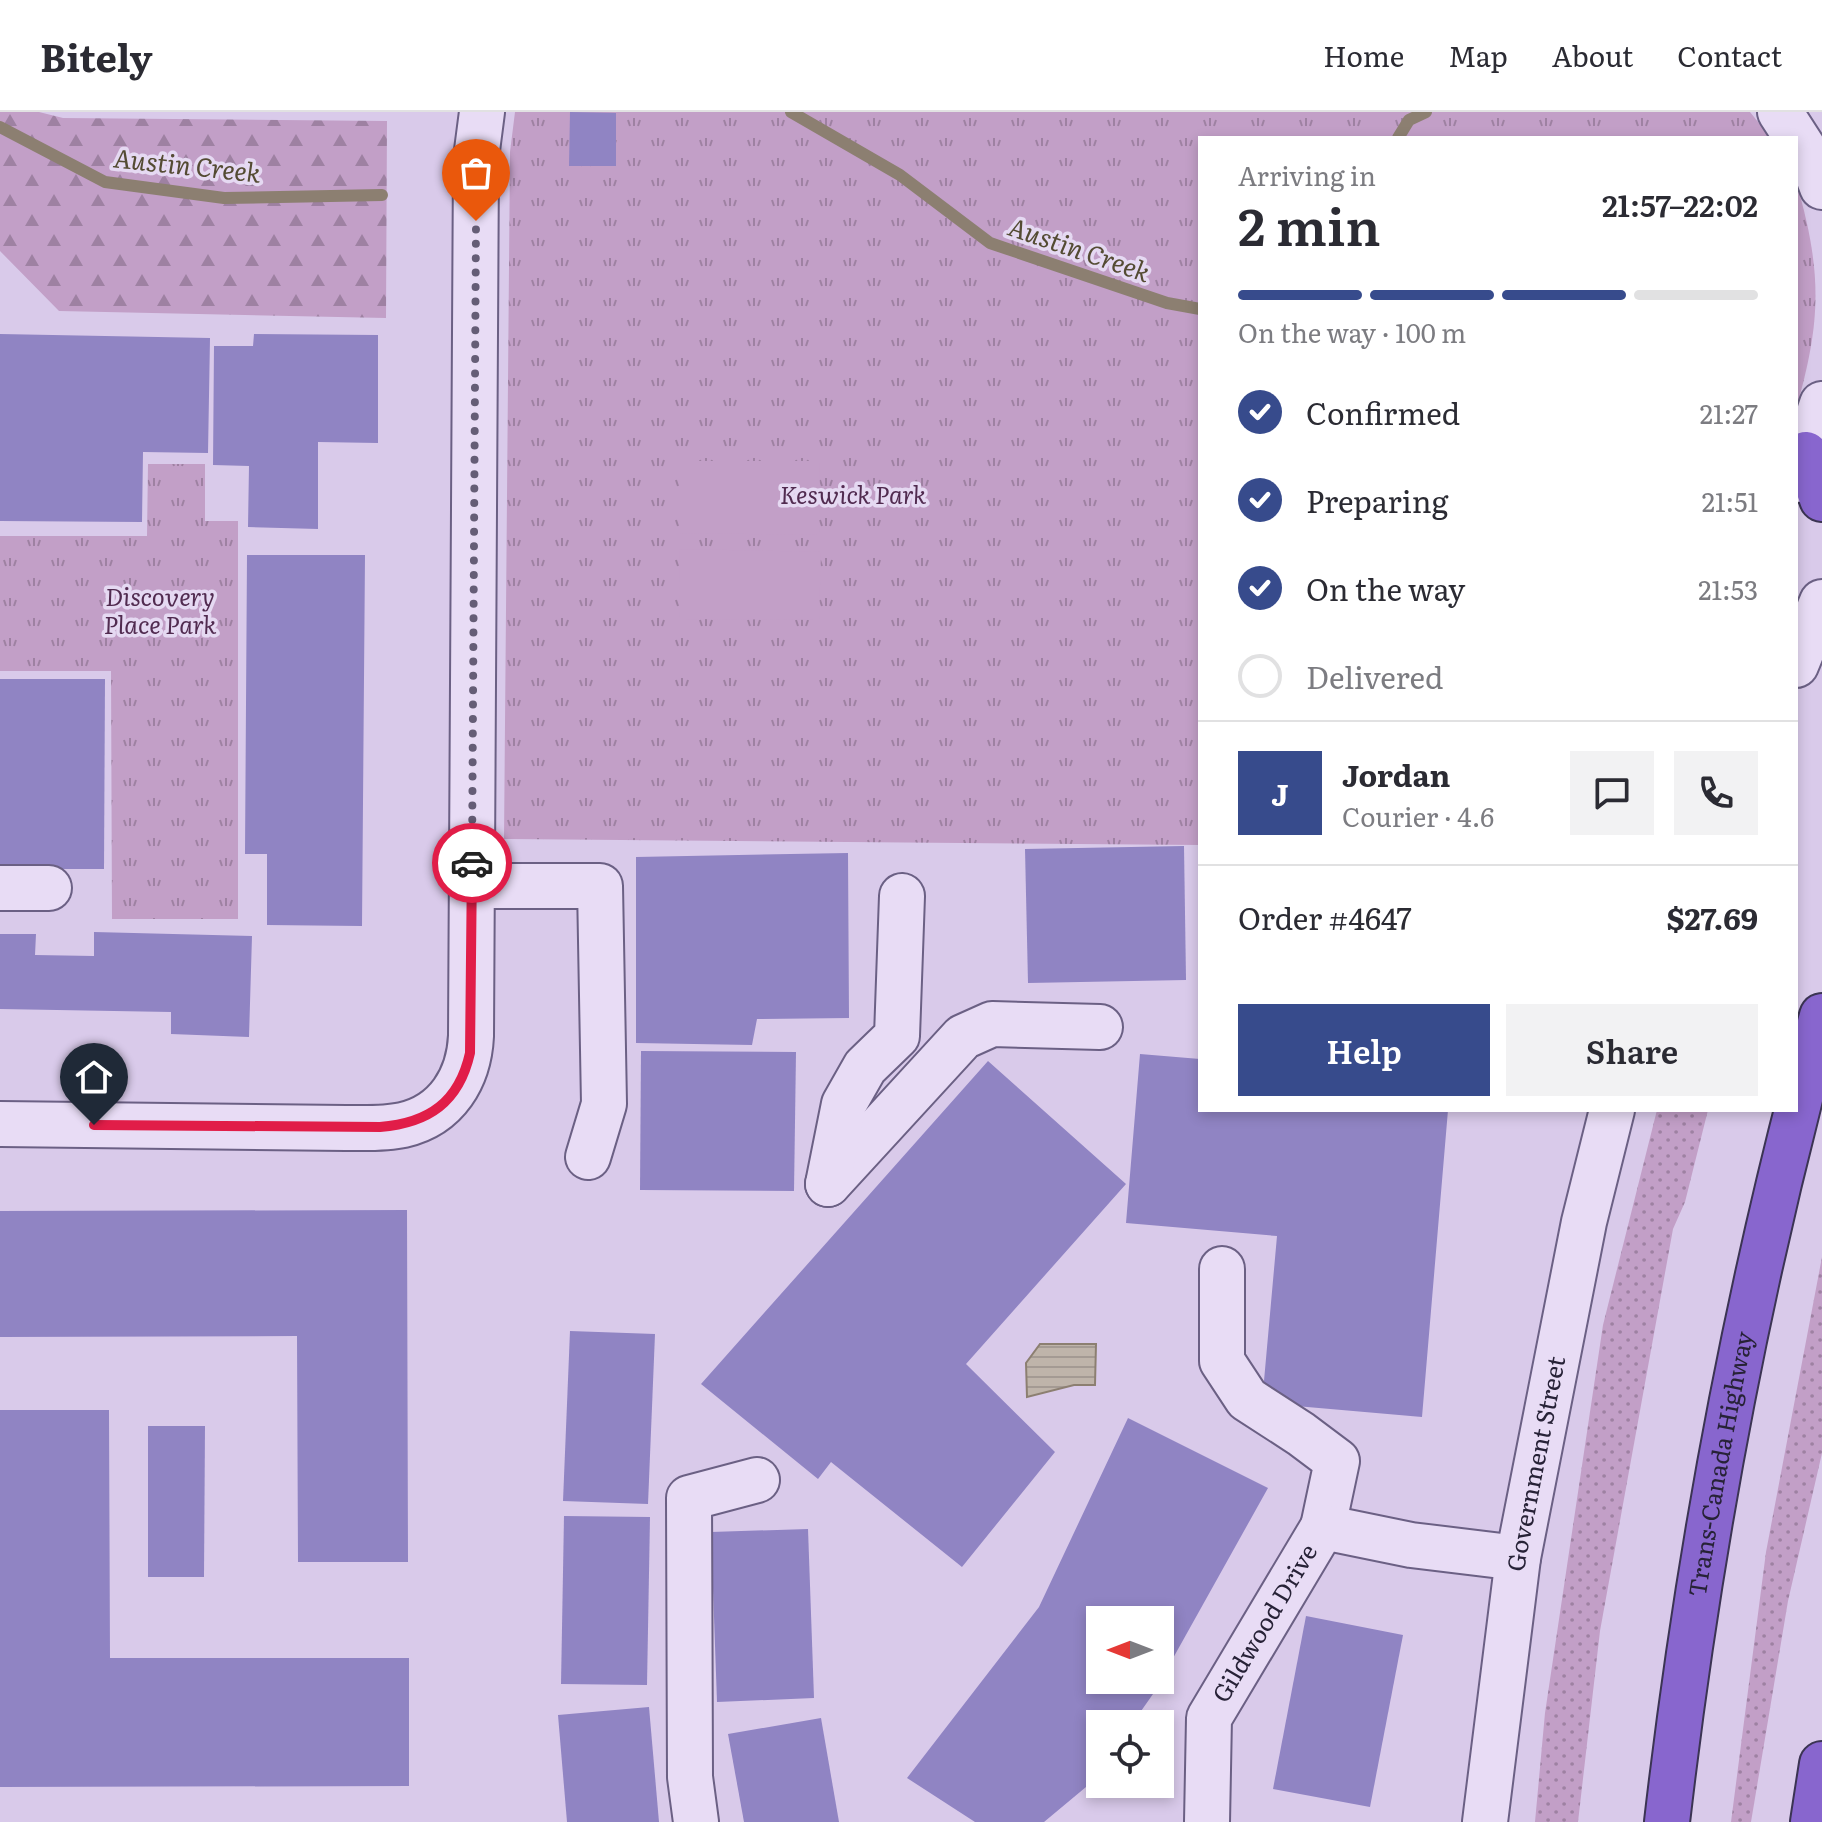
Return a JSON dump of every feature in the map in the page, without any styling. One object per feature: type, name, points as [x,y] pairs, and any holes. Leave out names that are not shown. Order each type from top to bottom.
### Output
[{"type":"highway","points":[[1801,467],[1822,499]]},
{"type":"highway","name":"Trans-Canada Highway","points":[[1798,1105],[1822,1016]]},
{"type":"highway","name":"Trans-Canada Highway","points":[[1667,1822],[1701,1562],[1729,1405],[1796,1112]]},
{"type":"highway","points":[[1813,1822],[1822,1764]]},
{"type":"street","points":[[0,1124],[402,1125],[419,1119],[450,1099],[466,1069],[470,1053],[472,886],[476,158],[482,112]]},
{"type":"street","points":[[1780,112],[1796,136]]},
{"type":"street","points":[[1798,140],[1813,163],[1822,187]]},
{"type":"street","points":[[1801,467],[1822,404]]},
{"type":"street","points":[[1798,660],[1822,602]]},
{"type":"street","points":[[472,886],[600,886],[604,1104],[588,1157]]},
{"type":"street","points":[[0,888],[49,888]]},
{"type":"street","points":[[902,896],[897,1036],[865,1067],[844,1104],[828,1184],[963,1037],[992,1024],[1100,1027]]},
{"type":"street","name":"Government Street","points":[[1485,1822],[1518,1558],[1584,1222],[1612,1112]]},
{"type":"street","points":[[1222,1269],[1222,1361],[1247,1399],[1337,1461],[1323,1527]]},
{"type":"street","points":[[696,1822],[690,1777],[689,1498],[757,1480]]},
{"type":"street","name":"Gildwood Drive","points":[[1207,1822],[1209,1718],[1323,1527],[1411,1545],[1518,1558]]},
{"type":"green space","points":[[0,112],[39,112],[63,118],[387,121],[386,318],[59,311],[0,251]]},
{"type":"green space","name":"Keswick Park","points":[[515,112],[1750,112],[1769,136],[1198,136],[1198,845],[504,839],[510,152]]},
{"type":"green space","points":[[1798,188],[1811,242],[1816,295],[1805,377],[1798,402]]},
{"type":"green space","points":[[679,461],[820,461],[819,535],[679,533]]},
{"type":"green space","name":"Discovery Place Park","points":[[148,464],[205,464],[205,521],[238,521],[238,919],[112,919],[111,671],[0,671],[0,536],[147,536]]},
{"type":"green space","points":[[679,549],[821,552],[819,620],[680,619]]},
{"type":"green space","points":[[1656,1112],[1708,1112],[1685,1202],[1673,1229],[1600,1631],[1578,1822],[1535,1822],[1545,1713],[1603,1325]]},
{"type":"green space","points":[[1822,1257],[1822,1453],[1788,1601],[1751,1822],[1731,1822],[1766,1552]]},
{"type":"shaded area","points":[[1040,1344],[1096,1344],[1095,1385],[1074,1385],[1027,1397],[1026,1363]]},
{"type":"building","points":[[570,112],[616,113],[616,166],[569,166]]},
{"type":"building","points":[[0,334],[210,338],[208,453],[143,452],[142,522],[0,521]]},
{"type":"building","points":[[254,334],[378,335],[378,443],[318,442],[318,529],[248,527],[249,466],[213,465],[214,346],[253,346]]},
{"type":"building","points":[[247,555],[365,555],[362,926],[267,925],[267,854],[245,854]]},
{"type":"building","points":[[0,679],[105,679],[104,869],[0,869]]},
{"type":"building","points":[[1184,846],[1186,980],[1028,983],[1025,849]]},
{"type":"building","points":[[848,853],[849,1018],[757,1019],[752,1045],[636,1043],[636,857]]},
{"type":"building","points":[[94,932],[252,936],[249,1037],[171,1034],[171,1012],[0,1009],[0,934],[36,934],[35,955],[94,956]]},
{"type":"building","points":[[641,1051],[796,1052],[794,1191],[640,1190]]},
{"type":"building","points":[[1140,1054],[1198,1059],[1198,1112],[1448,1112],[1422,1417],[1262,1403],[1277,1236],[1126,1223]]},
{"type":"building","points":[[988,1061],[1126,1184],[966,1364],[1055,1452],[962,1567],[831,1462],[818,1479],[701,1384]]},
{"type":"building","points":[[407,1210],[408,1562],[298,1562],[297,1336],[0,1337],[0,1211]]},
{"type":"building","points":[[570,1331],[655,1334],[648,1504],[563,1501]]},
{"type":"building","points":[[0,1410],[109,1410],[110,1658],[409,1658],[409,1786],[0,1787]]},
{"type":"building","points":[[1128,1418],[1268,1488],[1174,1656],[1174,1606],[1086,1606],[1086,1694],[1153,1694],[1142,1710],[1086,1710],[1086,1787],[1044,1822],[975,1822],[907,1778],[1039,1607]]},
{"type":"building","points":[[148,1426],[205,1426],[204,1577],[148,1577]]},
{"type":"building","points":[[564,1516],[650,1517],[647,1685],[561,1684]]},
{"type":"building","points":[[808,1529],[814,1698],[717,1702],[711,1532]]},
{"type":"building","points":[[1306,1616],[1403,1635],[1370,1807],[1273,1789]]},
{"type":"building","points":[[649,1707],[659,1822],[567,1822],[558,1715]]},
{"type":"building","points":[[821,1718],[839,1822],[744,1822],[728,1734]]},
{"type":"waterway","name":"Austin Creek","points":[[791,112],[900,175],[990,243],[1167,303],[1198,309]]},
{"type":"waterway","name":"Austin Creek","points":[[1399,136],[1409,120],[1426,112]]},
{"type":"waterway","name":"Austin Creek","points":[[0,127],[105,182],[224,198],[382,195]]},
{"type":"way so far","points":[[472,863],[476,221]]},
{"type":"route","points":[[94,1125],[380,1127],[402,1125],[435,1110],[450,1099],[466,1069],[470,1053],[472,863]]}]
